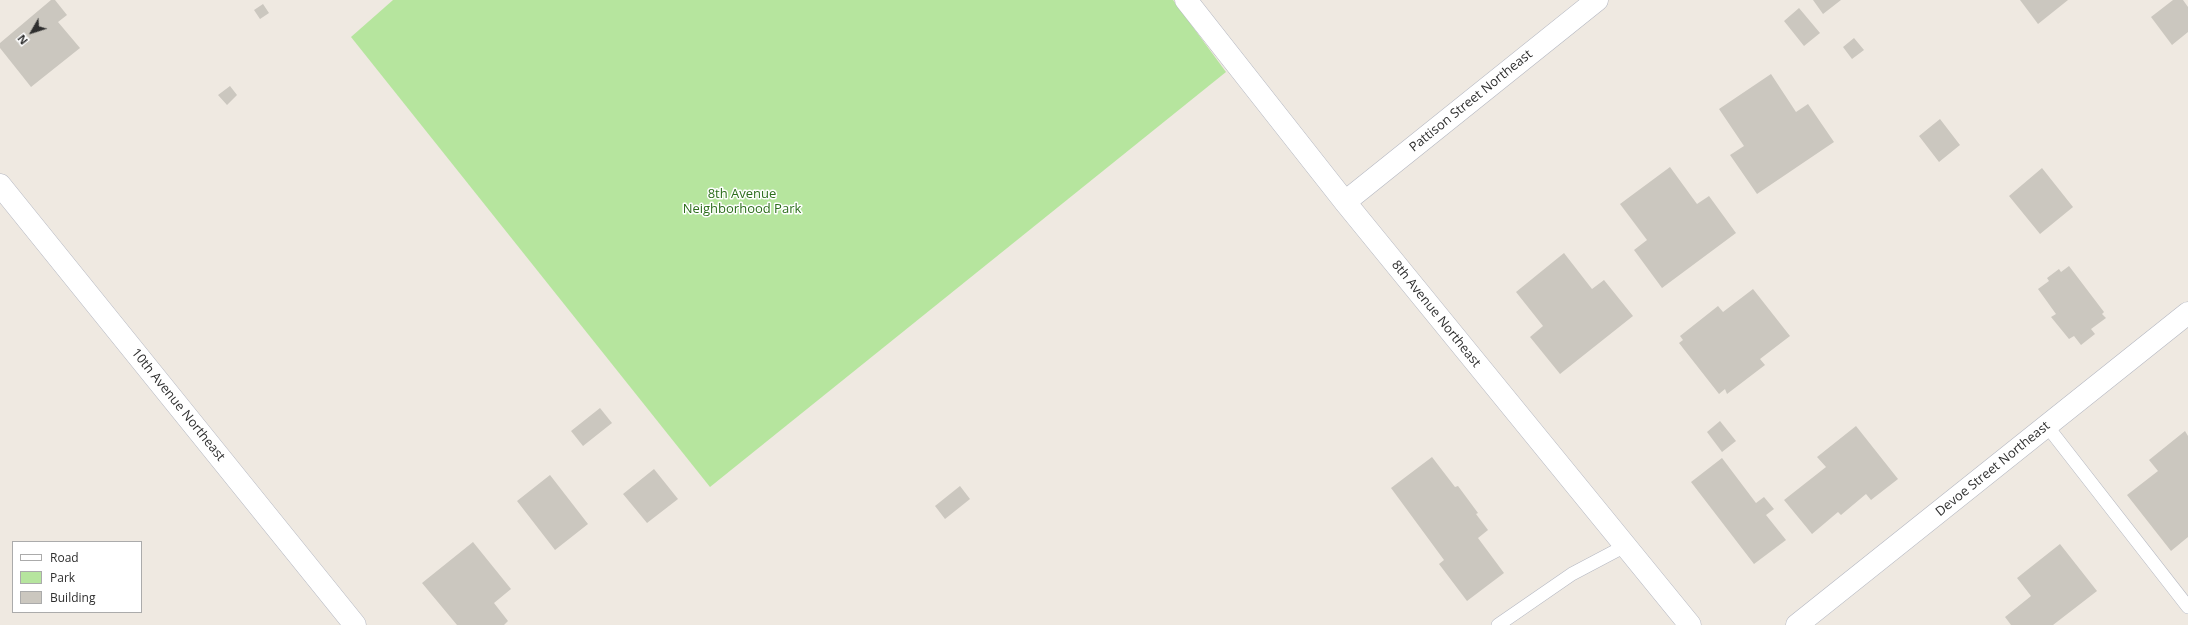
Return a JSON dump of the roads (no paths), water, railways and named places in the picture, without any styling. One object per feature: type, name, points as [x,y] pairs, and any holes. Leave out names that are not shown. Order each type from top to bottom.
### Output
[{"type":"street","name":"8th Avenue Northeast","points":[[1186,0],[1345,202],[1690,625]]},
{"type":"street","name":"Pattison Street Northeast","points":[[1345,202],[1597,0]]},
{"type":"street","name":"10th Avenue Northeast","points":[[0,185],[355,625]]},
{"type":"street","name":"Devoe Street Northeast","points":[[1798,625],[2188,313]]},
{"type":"lane","points":[[2047,426],[2188,607]]},
{"type":"lane","points":[[1498,625],[1572,574],[1625,546]]},
{"type":"park label","name":"8th Avenue Neighborhood Park","points":[[742,202]]}]
